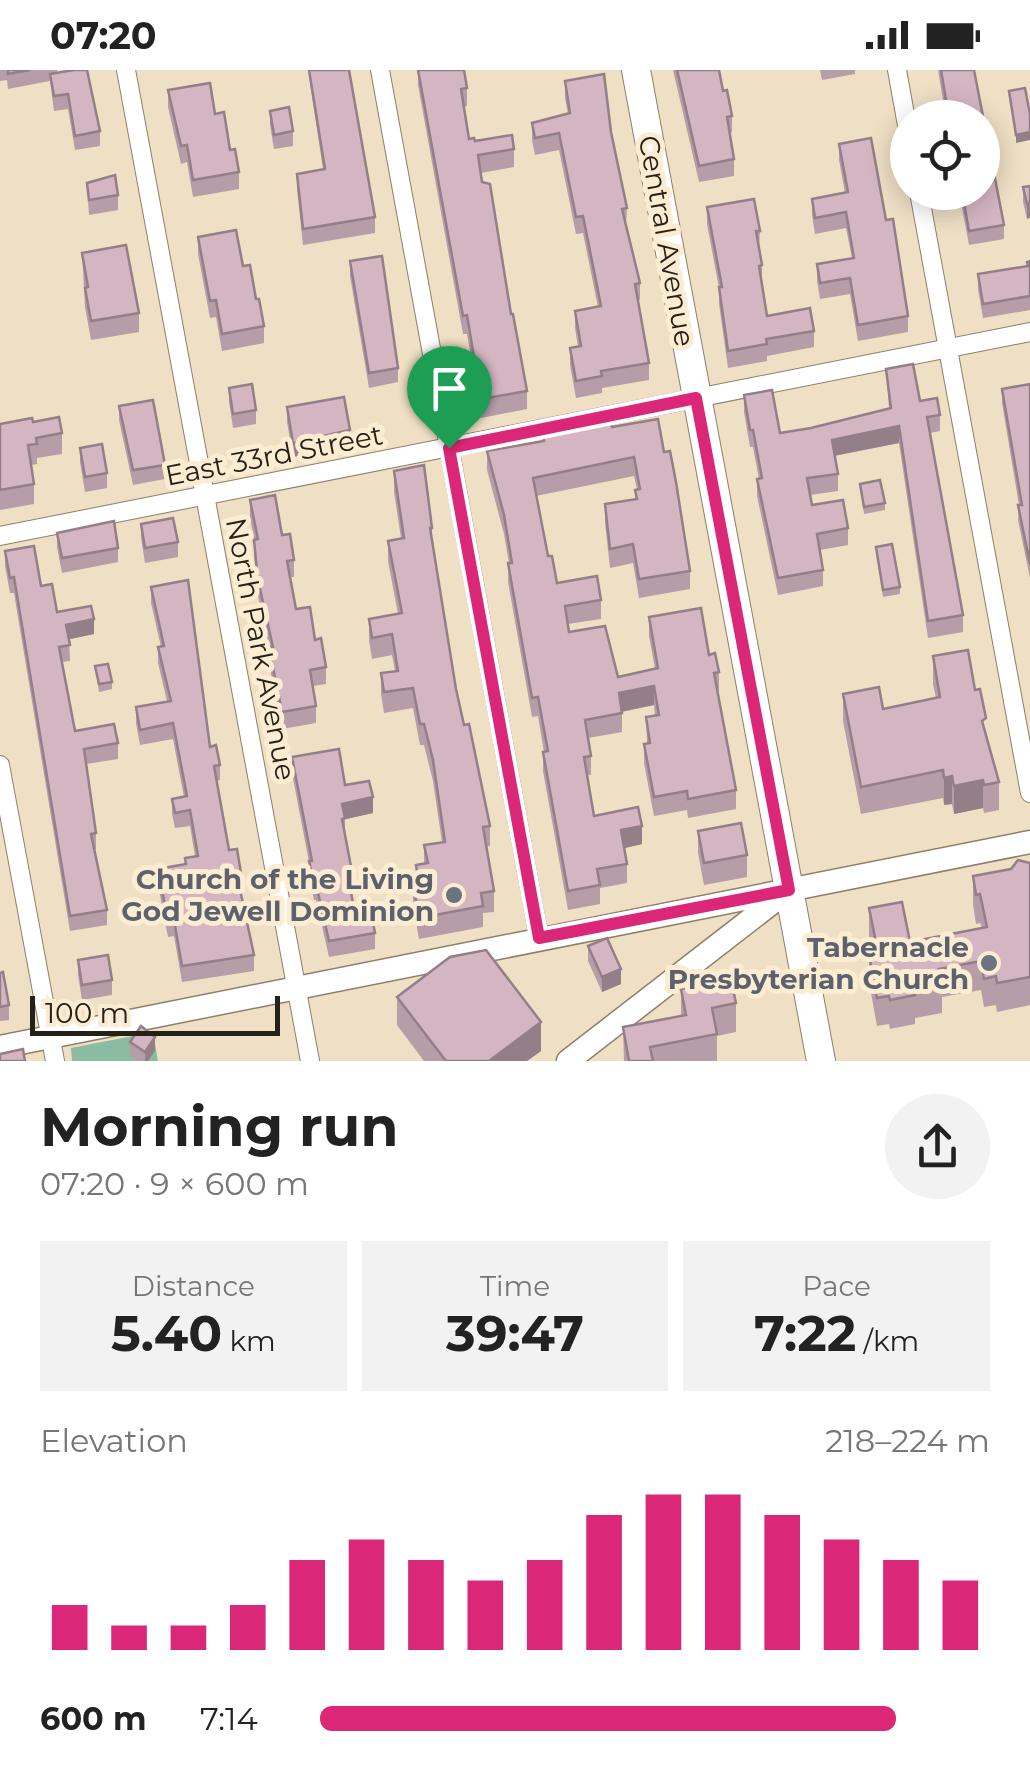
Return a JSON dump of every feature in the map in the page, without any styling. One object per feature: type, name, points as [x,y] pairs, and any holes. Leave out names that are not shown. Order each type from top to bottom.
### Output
[{"type":"main road","name":"Central Avenue","points":[[636,70],[822,1061]]},
{"type":"street","name":"North Park Avenue","points":[[126,70],[310,1061]]},
{"type":"street","points":[[380,70],[539,938]]},
{"type":"street","points":[[896,70],[902,100]]},
{"type":"street","points":[[922,210],[1030,793]]},
{"type":"street","name":"East 33rd Street","points":[[0,536],[1030,332]]},
{"type":"street","points":[[0,765],[55,1061]]},
{"type":"street","points":[[0,1047],[1030,842]]},
{"type":"street","points":[[568,1061],[789,890]]},
{"type":"green space","points":[[153,1032],[158,1061],[72,1061],[71,1048]]},
{"type":"building","points":[[87,70],[100,131],[75,136],[68,94],[54,96],[50,74]]},
{"type":"building","points":[[309,70],[349,70],[375,217],[303,229],[297,174],[325,169]]},
{"type":"building","points":[[418,70],[464,70],[467,88],[461,89],[469,139],[512,135],[514,149],[478,155],[482,182],[490,184],[527,391],[481,399]]},
{"type":"building","points":[[677,70],[719,70],[732,116],[727,117],[734,159],[699,166]]},
{"type":"building","points":[[941,70],[974,70],[980,100],[946,100]]},
{"type":"building","points":[[604,74],[627,208],[622,209],[640,283],[635,284],[649,363],[601,371],[602,376],[576,381],[570,348],[581,346],[575,311],[601,306],[583,216],[576,217],[559,133],[535,138],[532,123],[570,113],[565,81]]},
{"type":"building","points":[[210,83],[215,114],[224,112],[230,150],[235,149],[239,172],[193,180],[187,145],[181,146],[168,90]]},
{"type":"building","points":[[1025,88],[1030,132],[1016,135],[1009,91]]},
{"type":"building","points":[[289,107],[293,131],[274,135],[270,111]]},
{"type":"building","points":[[871,138],[886,220],[893,219],[908,316],[858,325],[850,278],[820,283],[817,264],[854,258],[846,212],[815,218],[812,199],[848,192],[839,144]]},
{"type":"building","points":[[115,175],[118,195],[89,200],[87,183]]},
{"type":"building","points":[[1030,186],[1030,203],[1027,204],[1023,187]]},
{"type":"building","points":[[754,199],[767,316],[810,308],[814,331],[766,339],[767,344],[728,351],[722,287],[707,207]]},
{"type":"building","points":[[1000,204],[1004,225],[969,231],[965,210],[1000,210]]},
{"type":"building","points":[[236,230],[243,266],[250,265],[264,326],[222,334],[216,300],[210,301],[198,237]]},
{"type":"building","points":[[126,245],[139,313],[91,321],[82,253]]},
{"type":"building","points":[[382,256],[398,368],[369,373],[350,261]]},
{"type":"building","points":[[1030,261],[1030,296],[983,304],[978,274],[1028,266]]},
{"type":"building","points":[[913,364],[920,401],[937,398],[940,415],[927,417],[963,615],[928,621],[899,426],[832,440],[838,474],[807,478],[812,505],[843,500],[848,528],[817,534],[823,570],[778,578],[744,395],[772,390],[780,433],[811,428],[891,408],[886,369]]},
{"type":"building","points":[[252,384],[256,410],[233,414],[229,388]]},
{"type":"building","points":[[1030,384],[1030,564],[1002,389]]},
{"type":"building","points":[[344,397],[350,430],[293,443],[287,407]]},
{"type":"building","points":[[153,400],[165,465],[133,470],[119,406]]},
{"type":"building","points":[[59,417],[62,433],[36,438],[37,444],[28,445],[34,484],[0,490],[0,424]]},
{"type":"building","points":[[658,419],[664,452],[670,451],[690,571],[639,579],[633,544],[610,549],[605,504],[637,499],[635,490],[640,489],[634,457],[533,478],[548,556],[552,556],[557,583],[597,576],[601,600],[565,606],[569,632],[605,626],[618,677],[658,668],[649,617],[701,608],[709,655],[715,653],[719,672],[714,673],[736,790],[688,799],[687,791],[654,797],[644,744],[650,743],[646,717],[659,715],[654,686],[619,693],[622,713],[585,720],[591,756],[584,757],[594,816],[638,807],[642,826],[621,830],[627,864],[597,869],[600,885],[568,891],[543,752],[548,751],[538,697],[532,698],[508,563],[512,563],[504,515],[487,451],[544,441],[543,433],[611,421],[612,427]]},
{"type":"building","points":[[102,444],[107,473],[85,477],[80,448]]},
{"type":"building","points":[[424,465],[456,689],[464,725],[469,724],[490,826],[483,827],[494,891],[481,893],[483,906],[419,918],[413,884],[419,883],[416,865],[428,863],[424,845],[445,842],[433,760],[413,688],[384,692],[381,673],[398,671],[392,634],[372,638],[369,619],[402,613],[388,541],[404,538],[394,471]]},
{"type":"building","points":[[880,480],[885,503],[864,507],[860,484]]},
{"type":"building","points":[[275,495],[282,535],[290,534],[294,560],[287,561],[296,609],[310,607],[315,640],[321,638],[326,667],[310,670],[316,706],[282,712],[258,580],[254,540],[258,539],[250,500]]},
{"type":"building","points":[[173,518],[178,542],[145,548],[141,524]]},
{"type":"building","points":[[114,521],[118,548],[62,558],[57,533]]},
{"type":"building","points":[[892,544],[900,587],[883,590],[876,547]]},
{"type":"building","points":[[34,546],[41,586],[52,584],[57,612],[91,606],[94,619],[66,625],[70,645],[59,647],[75,731],[114,724],[118,743],[84,749],[96,833],[91,834],[107,910],[70,916],[14,577],[10,578],[5,551]]},
{"type":"building","points":[[188,580],[210,747],[216,745],[220,765],[214,766],[229,850],[237,849],[242,879],[238,880],[254,955],[182,966],[174,920],[168,921],[158,869],[186,864],[185,858],[198,856],[190,810],[175,813],[172,799],[187,796],[173,723],[140,730],[136,707],[171,701],[158,647],[164,646],[151,587]]},
{"type":"building","points":[[968,650],[999,782],[984,785],[983,780],[954,786],[952,776],[944,778],[943,770],[861,787],[843,694],[879,687],[883,709],[940,697],[933,656]]},
{"type":"building","points":[[108,664],[112,682],[99,684],[95,666]]},
{"type":"building","points":[[339,749],[345,785],[369,781],[373,797],[342,804],[342,819],[353,877],[349,878],[354,911],[370,908],[375,933],[329,941],[309,861],[292,757]]},
{"type":"building","points":[[741,823],[747,855],[704,863],[698,831]]},
{"type":"building","points":[[1018,860],[1030,863],[1030,977],[997,983],[996,976],[984,979],[981,961],[939,969],[942,985],[914,990],[915,995],[890,1000],[889,996],[877,998],[869,954],[878,952],[869,908],[902,902],[910,942],[987,927],[973,876],[1011,869]]},
{"type":"building","points":[[607,938],[621,969],[602,977],[588,946]]},
{"type":"building","points":[[486,950],[541,1022],[489,1061],[446,1061],[397,997],[450,957]]},
{"type":"building","points":[[108,955],[112,980],[82,985],[78,960]]},
{"type":"building","points":[[3,972],[9,1005],[0,1007],[0,973]]},
{"type":"building","points":[[731,980],[736,1003],[712,1008],[717,1034],[650,1047],[653,1061],[629,1061],[623,1027],[686,1015],[681,989]]},
{"type":"building","points":[[141,1026],[155,1037],[145,1052],[130,1042]]},
{"type":"building","points":[[23,1049],[25,1061],[0,1061],[0,1054]]},
{"type":"place","name":"Church of the Living God Jewell Dominion","points":[[454,895]]},
{"type":"place","name":"Tabernacle Presbyterian Church","points":[[989,963]]},
{"type":"route","points":[[696,398],[789,890],[539,938],[449,448],[696,398]]}]
